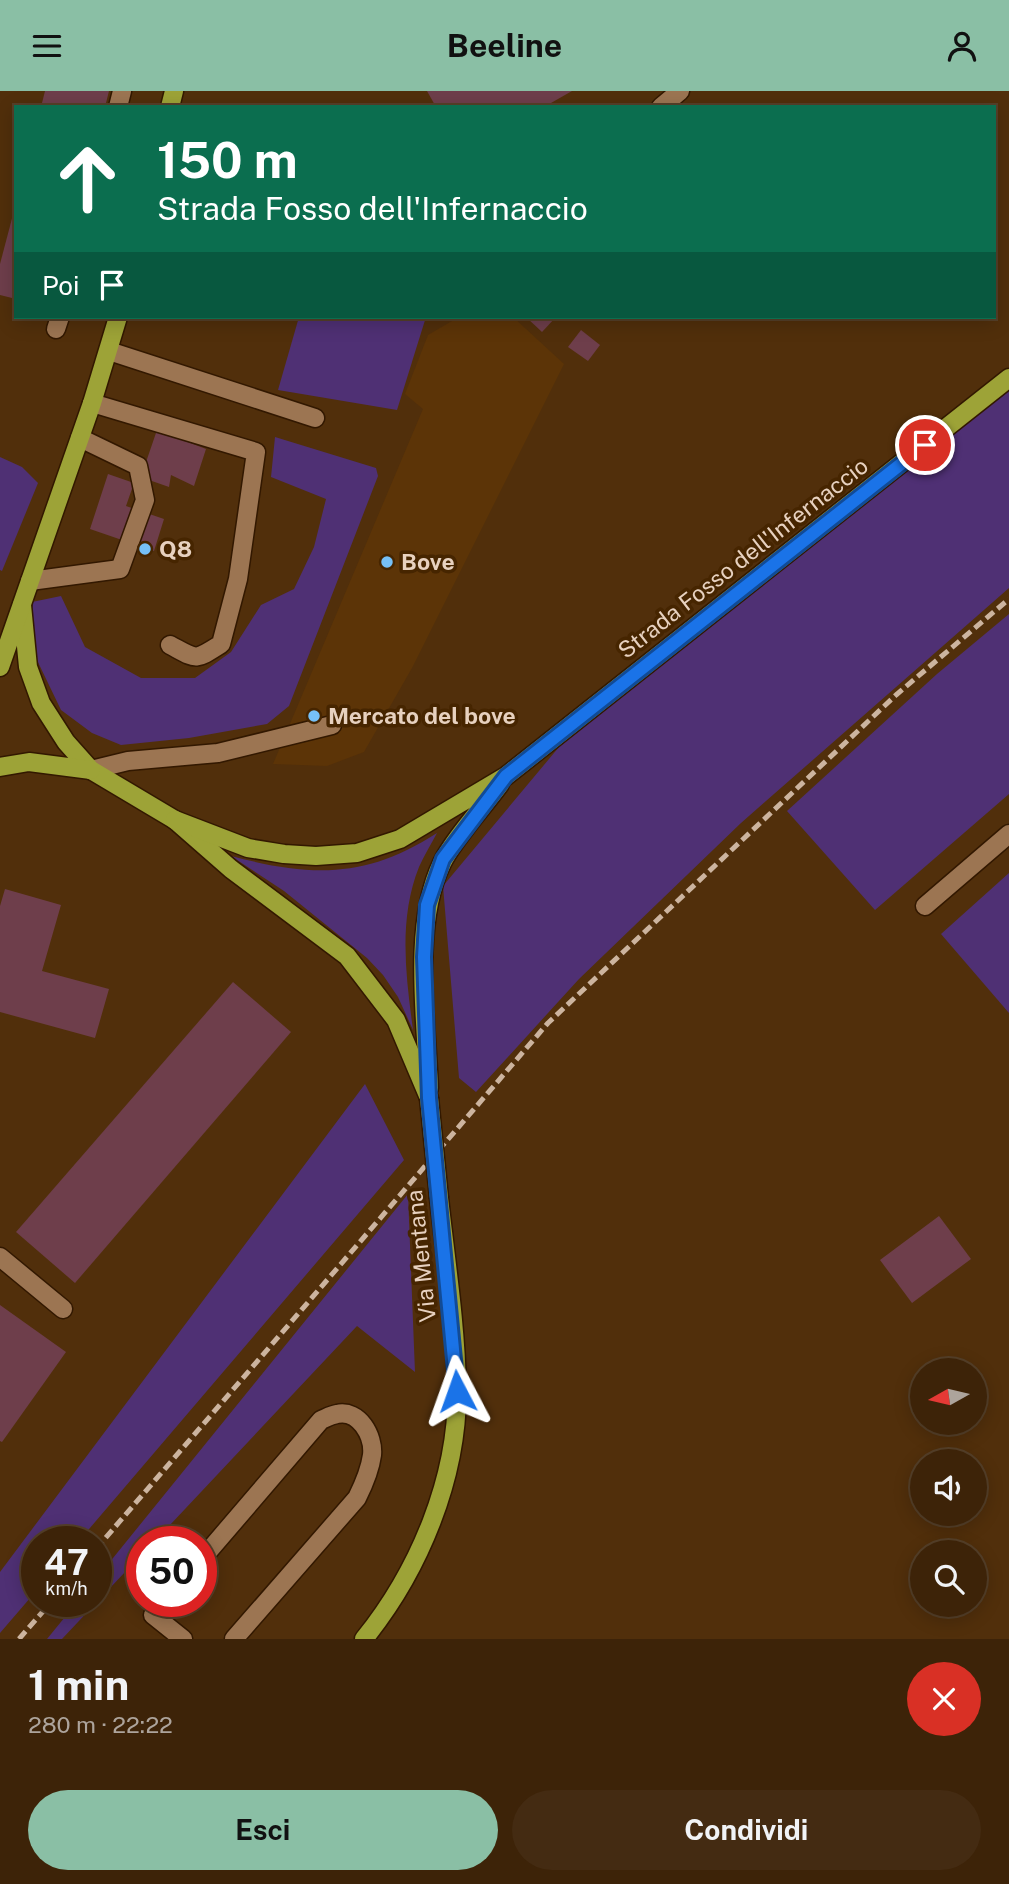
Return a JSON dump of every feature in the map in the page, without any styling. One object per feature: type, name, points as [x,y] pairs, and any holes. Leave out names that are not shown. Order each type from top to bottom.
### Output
[{"type":"main road","points":[[0,667],[92,403],[117,319]]},
{"type":"main road","name":"Strada Fosso dell'Infernaccio","points":[[506,776],[1009,378]]},
{"type":"main road","name":"Via Mentana","points":[[22,605],[28,667],[41,703],[66,742],[91,770],[175,820],[231,869],[347,956],[396,1020],[429,1098]]},
{"type":"main road","name":"Via Mentana","points":[[0,767],[29,762],[91,770]]},
{"type":"main road","points":[[175,820],[248,848],[316,856],[357,853],[400,839],[506,776]]},
{"type":"main road","name":"Via Mentana","points":[[363,1639],[397,1593],[439,1500],[452,1443],[457,1391],[429,1098],[424,957],[427,905],[443,859],[506,776]]},
{"type":"street","points":[[663,105],[680,91]]},
{"type":"street","points":[[109,351],[315,418]]},
{"type":"street","points":[[92,403],[256,452],[238,579],[221,644],[195,658],[170,645]]},
{"type":"street","points":[[30,581],[120,569],[145,500],[138,466],[80,438]]},
{"type":"street","points":[[91,770],[128,761],[218,753],[332,726]]},
{"type":"street","points":[[925,906],[1009,834]]},
{"type":"street","points":[[0,1257],[63,1309]]},
{"type":"street","points":[[217,1541],[321,1420],[339,1413],[355,1417],[365,1426],[371,1438],[372,1454],[366,1479],[357,1498],[233,1639]]},
{"type":"street","points":[[156,1617],[183,1639]]},
{"type":"shaded area","points":[[298,319],[425,319],[397,410],[278,390]]},
{"type":"shaded area","name":"Bove","points":[[456,319],[515,319],[564,364],[412,668],[364,752],[327,766],[273,764],[423,409],[405,394],[428,335]]},
{"type":"shaded area","points":[[1009,386],[1009,588],[741,823],[579,979],[476,1092],[459,1078],[443,886],[559,747]]},
{"type":"shaded area","points":[[275,437],[376,468],[378,476],[289,706],[267,724],[189,738],[121,745],[92,733],[61,710],[35,656],[32,602],[61,596],[85,647],[141,678],[195,678],[231,652],[261,605],[294,589],[314,547],[326,499],[271,477]]},
{"type":"shaded area","points":[[0,457],[22,467],[38,483],[2,571],[0,570]]},
{"type":"shaded area","points":[[1009,614],[1009,794],[875,910],[787,811],[937,674]]},
{"type":"shaded area","points":[[437,833],[419,867],[408,907],[406,969],[413,1030],[398,997],[367,958],[284,891],[231,856],[287,868],[337,870],[386,859]]},
{"type":"shaded area","points":[[1009,873],[1009,1013],[941,934]]},
{"type":"shaded area","points":[[365,1084],[404,1160],[92,1526],[34,1526]]},
{"type":"shaded area","points":[[408,1194],[415,1372],[357,1326],[169,1526],[139,1526]]},
{"type":"shaded area","points":[[126,1542],[126,1571],[112,1586],[112,1559]]},
{"type":"shaded area","points":[[21,1544],[21,1609],[0,1633],[0,1572]]},
{"type":"shaded area","points":[[65,1617],[83,1617],[62,1639],[47,1639]]},
{"type":"building","points":[[45,91],[109,91],[106,105],[42,105]]},
{"type":"building","points":[[427,91],[572,91],[548,105],[435,105]]},
{"type":"building","points":[[14,211],[14,298],[0,295],[0,264]]},
{"type":"building","points":[[528,319],[554,319],[542,332]]},
{"type":"building","points":[[581,330],[600,345],[588,361],[568,347]]},
{"type":"building","points":[[157,430],[206,449],[194,486],[171,475],[169,487],[149,480],[145,465]]},
{"type":"building","points":[[108,474],[134,483],[126,506],[164,519],[154,551],[90,529]]},
{"type":"building","points":[[5,889],[61,905],[42,971],[109,989],[95,1038],[0,1012],[0,906]]},
{"type":"building","points":[[233,982],[291,1032],[75,1283],[16,1232]]},
{"type":"building","points":[[939,1216],[971,1259],[912,1303],[880,1260]]},
{"type":"building","points":[[0,1305],[66,1352],[2,1442],[0,1441]]},
{"type":"railway","points":[[112,1530],[548,1023],[896,695],[1009,599]]},
{"type":"railway","points":[[19,1639],[38,1617]]},
{"type":"place","name":"Q8","points":[[145,549]]},
{"type":"place","name":"Bove","points":[[387,562]]},
{"type":"place","name":"Mercato del bove","points":[[314,716]]},
{"type":"route","points":[[457,1391],[429,1098],[424,957],[427,905],[443,859],[506,776],[925,445]]}]
